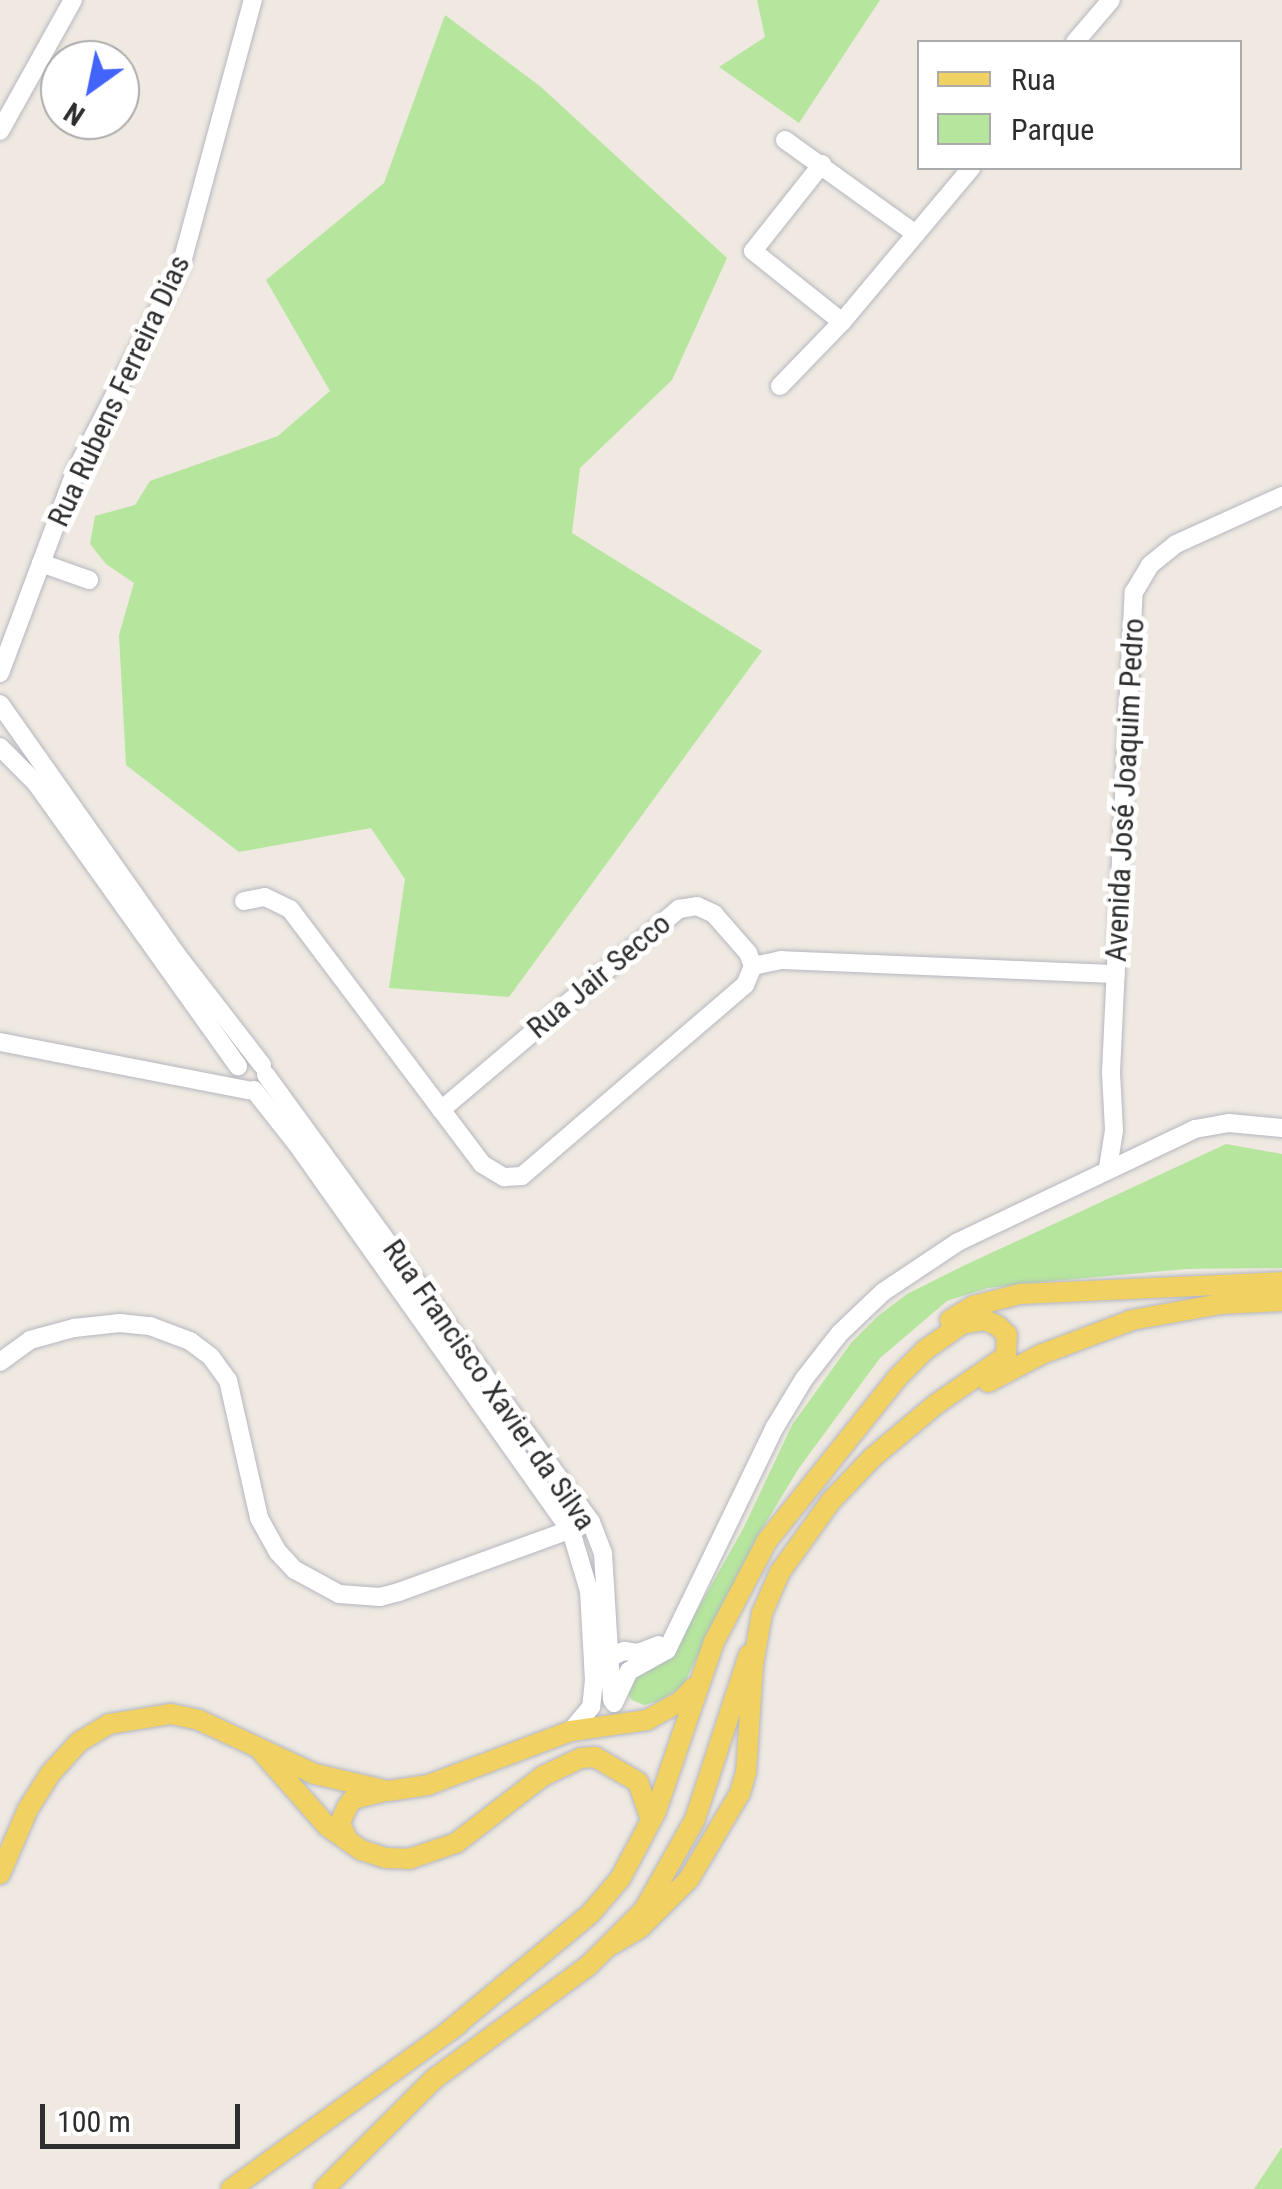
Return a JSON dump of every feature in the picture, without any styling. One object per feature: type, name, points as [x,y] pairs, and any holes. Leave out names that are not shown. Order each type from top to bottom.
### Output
[{"type":"main road","points":[[231,2189],[586,1930],[642,1864],[668,1808],[738,1612],[788,1518],[896,1366],[915,1346],[972,1306],[1061,1290],[1282,1282]]},
{"type":"main road","points":[[609,1946],[656,1893],[695,1819],[735,1688],[759,1631],[816,1536],[860,1484],[892,1454],[987,1383],[1042,1354],[1132,1320],[1220,1304],[1282,1302]]},
{"type":"main road","points":[[324,2189],[405,2105],[465,2053],[609,1946],[640,1928],[689,1880],[740,1793],[746,1772],[759,1631],[768,1594],[812,1526],[902,1430],[1006,1356],[1009,1342],[1002,1328],[984,1320],[962,1324],[925,1350],[879,1400],[750,1566],[696,1685],[651,1822],[620,1879],[590,1914],[449,2031]]},
{"type":"main road","points":[[348,1841],[340,1823],[347,1806],[363,1796],[428,1784],[572,1731],[630,1724],[660,1715],[696,1685]]},
{"type":"main road","points":[[0,1874],[28,1809],[50,1774],[79,1742],[109,1724],[171,1714],[218,1726],[315,1774],[388,1791]]},
{"type":"main road","points":[[257,1747],[326,1826],[386,1858],[434,1853],[456,1843],[542,1776],[581,1758],[595,1757],[638,1782],[649,1803],[651,1822]]},
{"type":"main road","points":[[311,2189],[430,2068],[595,1946],[639,1899],[695,1819]]},
{"type":"main road","points":[[250,2189],[382,2092],[410,2060]]},
{"type":"street","points":[[0,131],[73,0]]},
{"type":"street","name":"Rua Rubens Ferreira Dias","points":[[1,705],[3,668],[98,422],[181,266],[252,0]]},
{"type":"street","points":[[1076,40],[1111,0]]},
{"type":"street","points":[[784,140],[916,234]]},
{"type":"street","points":[[822,164],[753,251],[842,322]]},
{"type":"street","points":[[780,386],[842,322],[969,170]]},
{"type":"street","name":"Avenida José Joaquim Pedro","points":[[1108,1168],[1114,1130],[1111,1072],[1134,592],[1144,573],[1166,550],[1282,496]]},
{"type":"street","points":[[41,564],[89,580]]},
{"type":"street","name":"Rua Francisco Xavier da Silva","points":[[1,705],[257,1080],[591,1522],[603,1552],[605,1628],[614,1703],[630,1724]]},
{"type":"street","points":[[1,748],[21,731]]},
{"type":"street","name":"Rua Francisco Xavier da Silva","points":[[1,748],[36,783],[226,1035],[238,1083],[257,1080]]},
{"type":"street","points":[[244,902],[265,897],[290,909],[488,1170],[504,1177],[522,1176],[744,986],[753,966],[782,960],[1116,974]]},
{"type":"street","name":"Rua Jair Secco","points":[[441,1110],[679,909],[697,906],[714,914],[748,952],[753,966]]},
{"type":"street","points":[[0,1042],[190,1078],[257,1080],[252,1060],[190,1078]]},
{"type":"street","name":"Rua Francisco Xavier da Silva","points":[[257,1080],[296,1143],[571,1531],[608,1659],[590,1707],[572,1731]]},
{"type":"street","points":[[614,1703],[622,1678],[662,1656],[788,1403],[840,1333],[883,1292],[932,1257],[1082,1186],[1108,1168],[1205,1126],[1229,1123],[1282,1128]]},
{"type":"street","points":[[0,1362],[30,1340],[74,1328],[135,1324],[190,1341],[211,1357],[228,1380],[259,1518],[278,1552],[294,1570],[340,1594],[380,1596],[398,1592],[591,1522]]},
{"type":"street","points":[[608,1659],[646,1651],[672,1637]]},
{"type":"green space","points":[[757,0],[880,0],[799,123],[719,67],[765,37]]},
{"type":"green space","points":[[445,15],[541,87],[727,258],[672,380],[580,468],[572,533],[762,651],[509,997],[389,988],[405,879],[371,828],[239,852],[126,765],[119,635],[134,583],[106,564],[90,544],[95,516],[135,505],[150,481],[278,436],[330,391],[266,280],[384,183]]},
{"type":"green space","points":[[1226,1144],[1282,1154],[1282,1268],[1186,1269],[1042,1282],[988,1288],[947,1301],[880,1358],[799,1468],[756,1539],[683,1686],[659,1701],[644,1705],[632,1700],[628,1694],[630,1682],[676,1648],[744,1527],[792,1425],[851,1343],[878,1316],[907,1294],[963,1266]]},
{"type":"green space","points":[[1282,2147],[1282,2189],[1254,2189]]}]
